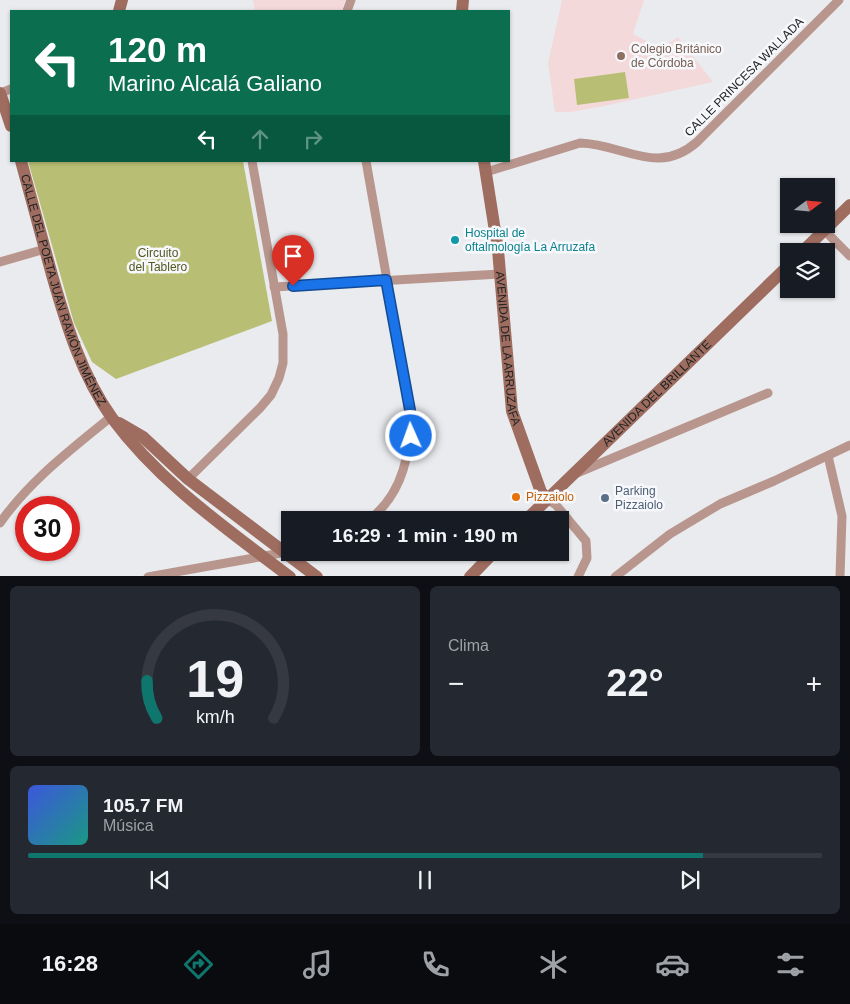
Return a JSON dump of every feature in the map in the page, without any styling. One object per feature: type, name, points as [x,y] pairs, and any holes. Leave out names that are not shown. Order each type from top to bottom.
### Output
[{"type":"street","name":"CALLE PRINCESA WALLADA","points":[[510,161],[580,143],[658,159],[679,155],[697,142],[839,0]]},
{"type":"street","points":[[0,93],[10,123]]},
{"type":"street","name":"CALLE DEL POETA JUAN RAMÓN JIMÉNEZ","points":[[21,162],[69,332],[92,382],[112,416],[143,455],[174,487],[290,576]]},
{"type":"street","points":[[188,479],[260,408],[275,388],[283,363],[284,343],[252,162]]},
{"type":"street","points":[[366,162],[410,410],[411,436],[407,459],[396,489],[378,511]]},
{"type":"street","name":"CALLE PRINCESA WALLADA","points":[[485,167],[505,162]]},
{"type":"street","name":"AVENIDA DE LA ARRUZAFA","points":[[485,167],[498,249],[512,411],[541,492],[547,499]]},
{"type":"street","points":[[835,219],[850,205]]},
{"type":"street","points":[[811,243],[821,233]]},
{"type":"street","points":[[827,233],[850,256]]},
{"type":"street","points":[[0,262],[45,249]]},
{"type":"street","points":[[274,287],[500,274]]},
{"type":"street","name":"AVENIDA DEL BRILLANTE","points":[[535,511],[780,274]]},
{"type":"street","points":[[570,476],[768,394]]},
{"type":"street","points":[[0,523],[19,499],[46,471],[112,416],[143,437],[188,479],[281,547]]},
{"type":"street","points":[[615,576],[670,534],[720,504],[850,445]]},
{"type":"street","points":[[828,456],[842,516],[840,576]]},
{"type":"street","points":[[547,499],[556,506],[586,541],[587,558],[578,576]]},
{"type":"street","points":[[148,576],[190,573],[281,553]]},
{"type":"street","points":[[299,561],[317,576]]},
{"type":"street","points":[[470,576],[485,561]]},
{"type":"shaded area","points":[[253,0],[345,0],[342,10],[255,10]]},
{"type":"shaded area","name":"Colegio Británico de Córdoba","points":[[562,0],[644,0],[633,34],[660,49],[678,37],[713,82],[604,106],[571,112],[555,112],[548,63]]},
{"type":"green space","points":[[625,72],[629,98],[577,105],[574,79]]},
{"type":"green space","name":"Circuito del Tablero","points":[[28,162],[243,162],[272,321],[116,379],[92,362],[74,323]]},
{"type":"place","name":"Colegio Británico de Córdoba","points":[[621,56]]},
{"type":"place","name":"Hospital de oftalmología La Arruzafa","points":[[455,240]]},
{"type":"place","name":"Pizzaiolo","points":[[516,497]]},
{"type":"place","name":"Parking Pizzaiolo","points":[[605,498]]},
{"type":"route","points":[[293,286],[386,280],[410,410],[411,436]]}]
